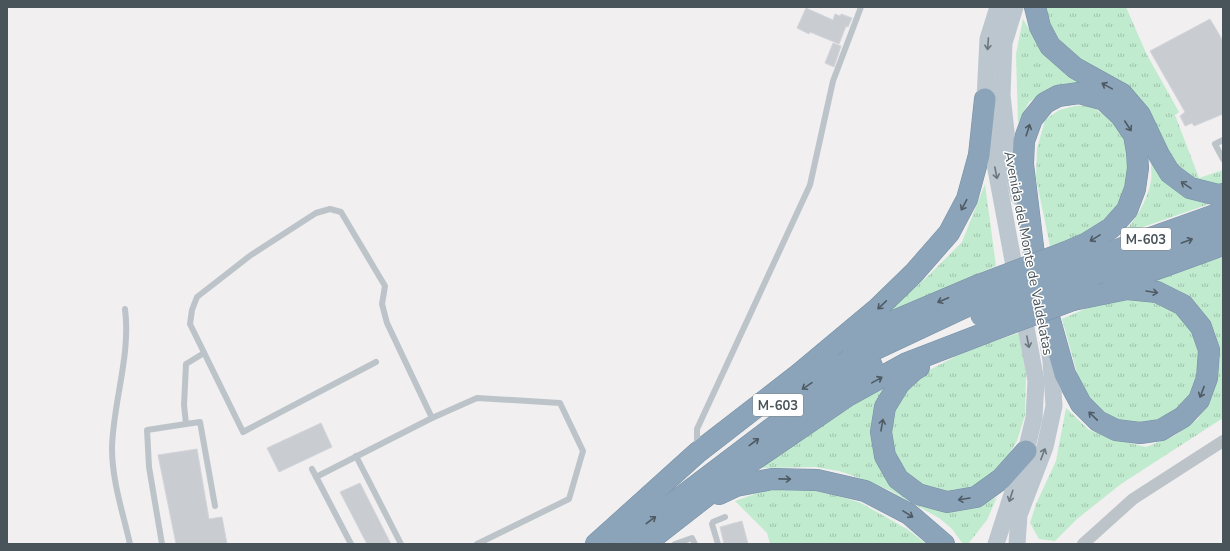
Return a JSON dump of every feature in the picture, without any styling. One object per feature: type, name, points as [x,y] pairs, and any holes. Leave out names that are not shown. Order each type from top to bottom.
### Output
[{"type":"highway","points":[[1035,7],[1040,27],[1050,46],[1075,68],[1122,94],[1140,115],[1159,155],[1170,173],[1190,188],[1218,195],[1223,194]]},
{"type":"highway","points":[[1079,93],[1104,100],[1122,116],[1134,135],[1138,168],[1135,189],[1127,210],[1111,228],[1087,243],[1070,276],[1127,289],[1157,292],[1184,305],[1202,327],[1209,350],[1207,378],[1199,400],[1183,417],[1161,430],[1140,433],[1116,430],[1098,421],[1081,404],[1065,374],[1036,271],[1023,164],[1024,141],[1032,119],[1045,102],[1058,96],[1079,93]]},
{"type":"highway","points":[[596,544],[697,453],[799,374],[878,308],[914,273],[949,233],[967,199],[979,155],[985,99]]},
{"type":"highway","name":"M-603","points":[[1070,276],[1223,212]]},
{"type":"highway","name":"M-603","points":[[596,544],[770,410],[832,370],[981,308],[1070,276],[1223,228]]},
{"type":"highway","points":[[799,374],[880,327],[981,308],[1070,276],[1223,245]]},
{"type":"highway","points":[[981,308],[899,384],[885,407],[880,432],[884,456],[898,479],[918,494],[946,502],[976,497],[1001,479],[1026,450]]},
{"type":"highway","points":[[645,544],[745,466],[849,395],[907,364],[981,308]]},
{"type":"highway","name":"M-603","points":[[619,544],[776,425],[841,382],[981,308]]},
{"type":"highway","points":[[695,506],[736,486],[772,479],[817,480],[865,491],[909,514],[944,544]]},
{"type":"street","name":"Avenida del Monte de Valdelatas","points":[[996,544],[1026,450],[1034,418],[1036,381],[995,164],[985,99],[988,38],[998,7]]},
{"type":"street","name":"Avenida del Monte de Valdelatas","points":[[1015,7],[1004,43],[1002,95],[1008,150],[1036,271],[1051,360],[1054,406],[1045,447],[1019,515],[1017,544]]},
{"type":"street","points":[[1083,544],[1133,499],[1223,441]]},
{"type":"lane","points":[[697,453],[697,429],[810,185],[833,81],[861,7]]},
{"type":"lane","points":[[1223,140],[1215,144],[1223,159]]},
{"type":"lane","points":[[376,362],[243,432],[190,324],[192,310],[197,297],[251,255],[316,213],[330,209],[341,212],[385,286],[382,304],[387,322],[432,418]]},
{"type":"lane","points":[[125,309],[127,326],[122,376],[115,413],[112,448],[113,471],[130,544]]},
{"type":"lane","points":[[186,424],[184,405],[186,364],[204,353]]},
{"type":"lane","points":[[316,477],[432,418],[477,398],[560,403],[583,451],[569,499],[477,544]]},
{"type":"lane","points":[[162,544],[149,467],[147,430],[200,422],[215,506]]},
{"type":"lane","points":[[356,456],[401,544]]},
{"type":"lane","points":[[312,469],[351,544]]},
{"type":"lane","points":[[718,544],[712,524],[713,522],[724,517]]},
{"type":"lane","points":[[675,544],[692,538],[695,544]]},
{"type":"green space","points":[[1043,7],[1126,7],[1146,53],[1179,112],[1175,115],[1199,178],[1223,170],[1223,184],[1212,188],[1189,181],[1053,37]]},
{"type":"green space","points":[[1023,19],[1044,55],[1082,83],[1065,84],[1047,91],[1029,102],[1018,123],[1016,54]]},
{"type":"green space","points":[[1090,105],[1118,128],[1126,139],[1128,183],[1118,207],[1099,224],[1073,239],[1050,246],[1036,178],[1037,149],[1045,120],[1059,110],[1075,106]]},
{"type":"green space","points":[[1151,162],[1215,202],[1123,234],[1137,216],[1147,196],[1151,179]]},
{"type":"green space","points":[[985,184],[996,266],[883,315],[926,278],[962,242]]},
{"type":"green space","points":[[1223,257],[1223,418],[1121,484],[1077,519],[1055,541],[1039,539],[1030,523],[1036,504],[1056,461],[1066,408],[1089,430],[1113,439],[1146,447],[1174,436],[1198,419],[1212,395],[1219,364],[1215,333],[1202,314],[1147,279]]},
{"type":"green space","points":[[1137,295],[1181,313],[1198,342],[1200,381],[1187,401],[1159,422],[1138,426],[1116,419],[1093,405],[1079,380],[1062,319],[1089,307],[1118,298]]},
{"type":"green space","points":[[1019,333],[1026,374],[1025,415],[1017,441],[1001,467],[978,486],[948,493],[922,485],[902,470],[889,441],[893,410],[914,378],[968,350]]},
{"type":"green space","points":[[888,383],[874,410],[870,433],[877,461],[889,483],[978,507],[997,497],[987,520],[968,544],[963,544],[952,529],[939,518],[889,490],[862,479],[839,471],[815,467],[761,468],[812,430]]},
{"type":"green space","points":[[769,489],[805,489],[839,496],[861,503],[907,529],[926,544],[770,544],[767,533],[735,501]]},
{"type":"building","points":[[806,8],[833,20],[835,14],[840,16],[841,14],[852,18],[848,27],[846,26],[839,44],[810,32],[809,34],[797,28]]},
{"type":"building","points":[[1210,19],[1223,41],[1223,114],[1194,126],[1192,123],[1185,126],[1180,116],[1185,112],[1150,51]]},
{"type":"building","points":[[833,43],[841,46],[834,67],[825,63]]},
{"type":"building","points":[[321,423],[332,447],[279,472],[267,448]]},
{"type":"building","points":[[197,449],[209,519],[222,517],[227,544],[176,544],[158,455]]},
{"type":"building","points":[[360,483],[391,544],[367,544],[340,492]]},
{"type":"building","points":[[742,521],[748,544],[724,544],[720,527]]}]
